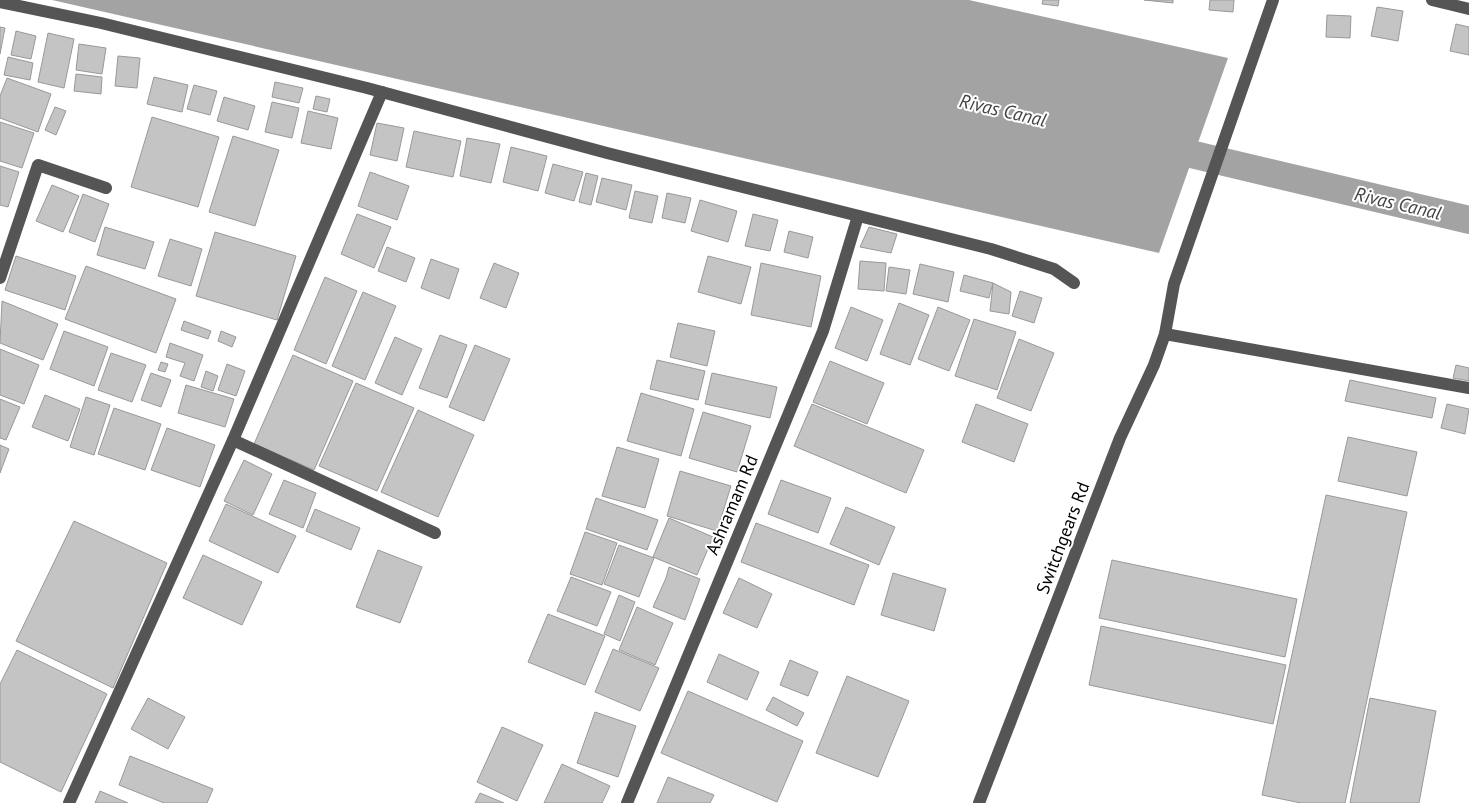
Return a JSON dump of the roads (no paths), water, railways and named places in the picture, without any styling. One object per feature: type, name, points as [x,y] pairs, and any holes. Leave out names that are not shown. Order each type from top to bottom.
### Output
[{"type":"street","name":"Switchgears Rd","points":[[979,803],[1120,438],[1154,365],[1166,334],[1174,284],[1272,0]]},
{"type":"street","points":[[1432,0],[1469,9]]},
{"type":"street","points":[[0,2],[101,23],[382,92],[608,153],[992,249],[1054,269],[1074,283]]},
{"type":"street","points":[[69,803],[233,440],[382,92]]},
{"type":"street","points":[[0,278],[38,165],[106,188]]},
{"type":"street","name":"Ashramam Rd","points":[[627,803],[823,331],[858,216]]},
{"type":"street","points":[[1166,334],[1469,388]]},
{"type":"street","points":[[233,440],[435,533]]},
{"type":"water","points":[[52,0],[969,0],[1228,58],[1159,253]]},
{"type":"waterway","name":"Rivas Canal","points":[[1157,146],[1469,220]]}]
